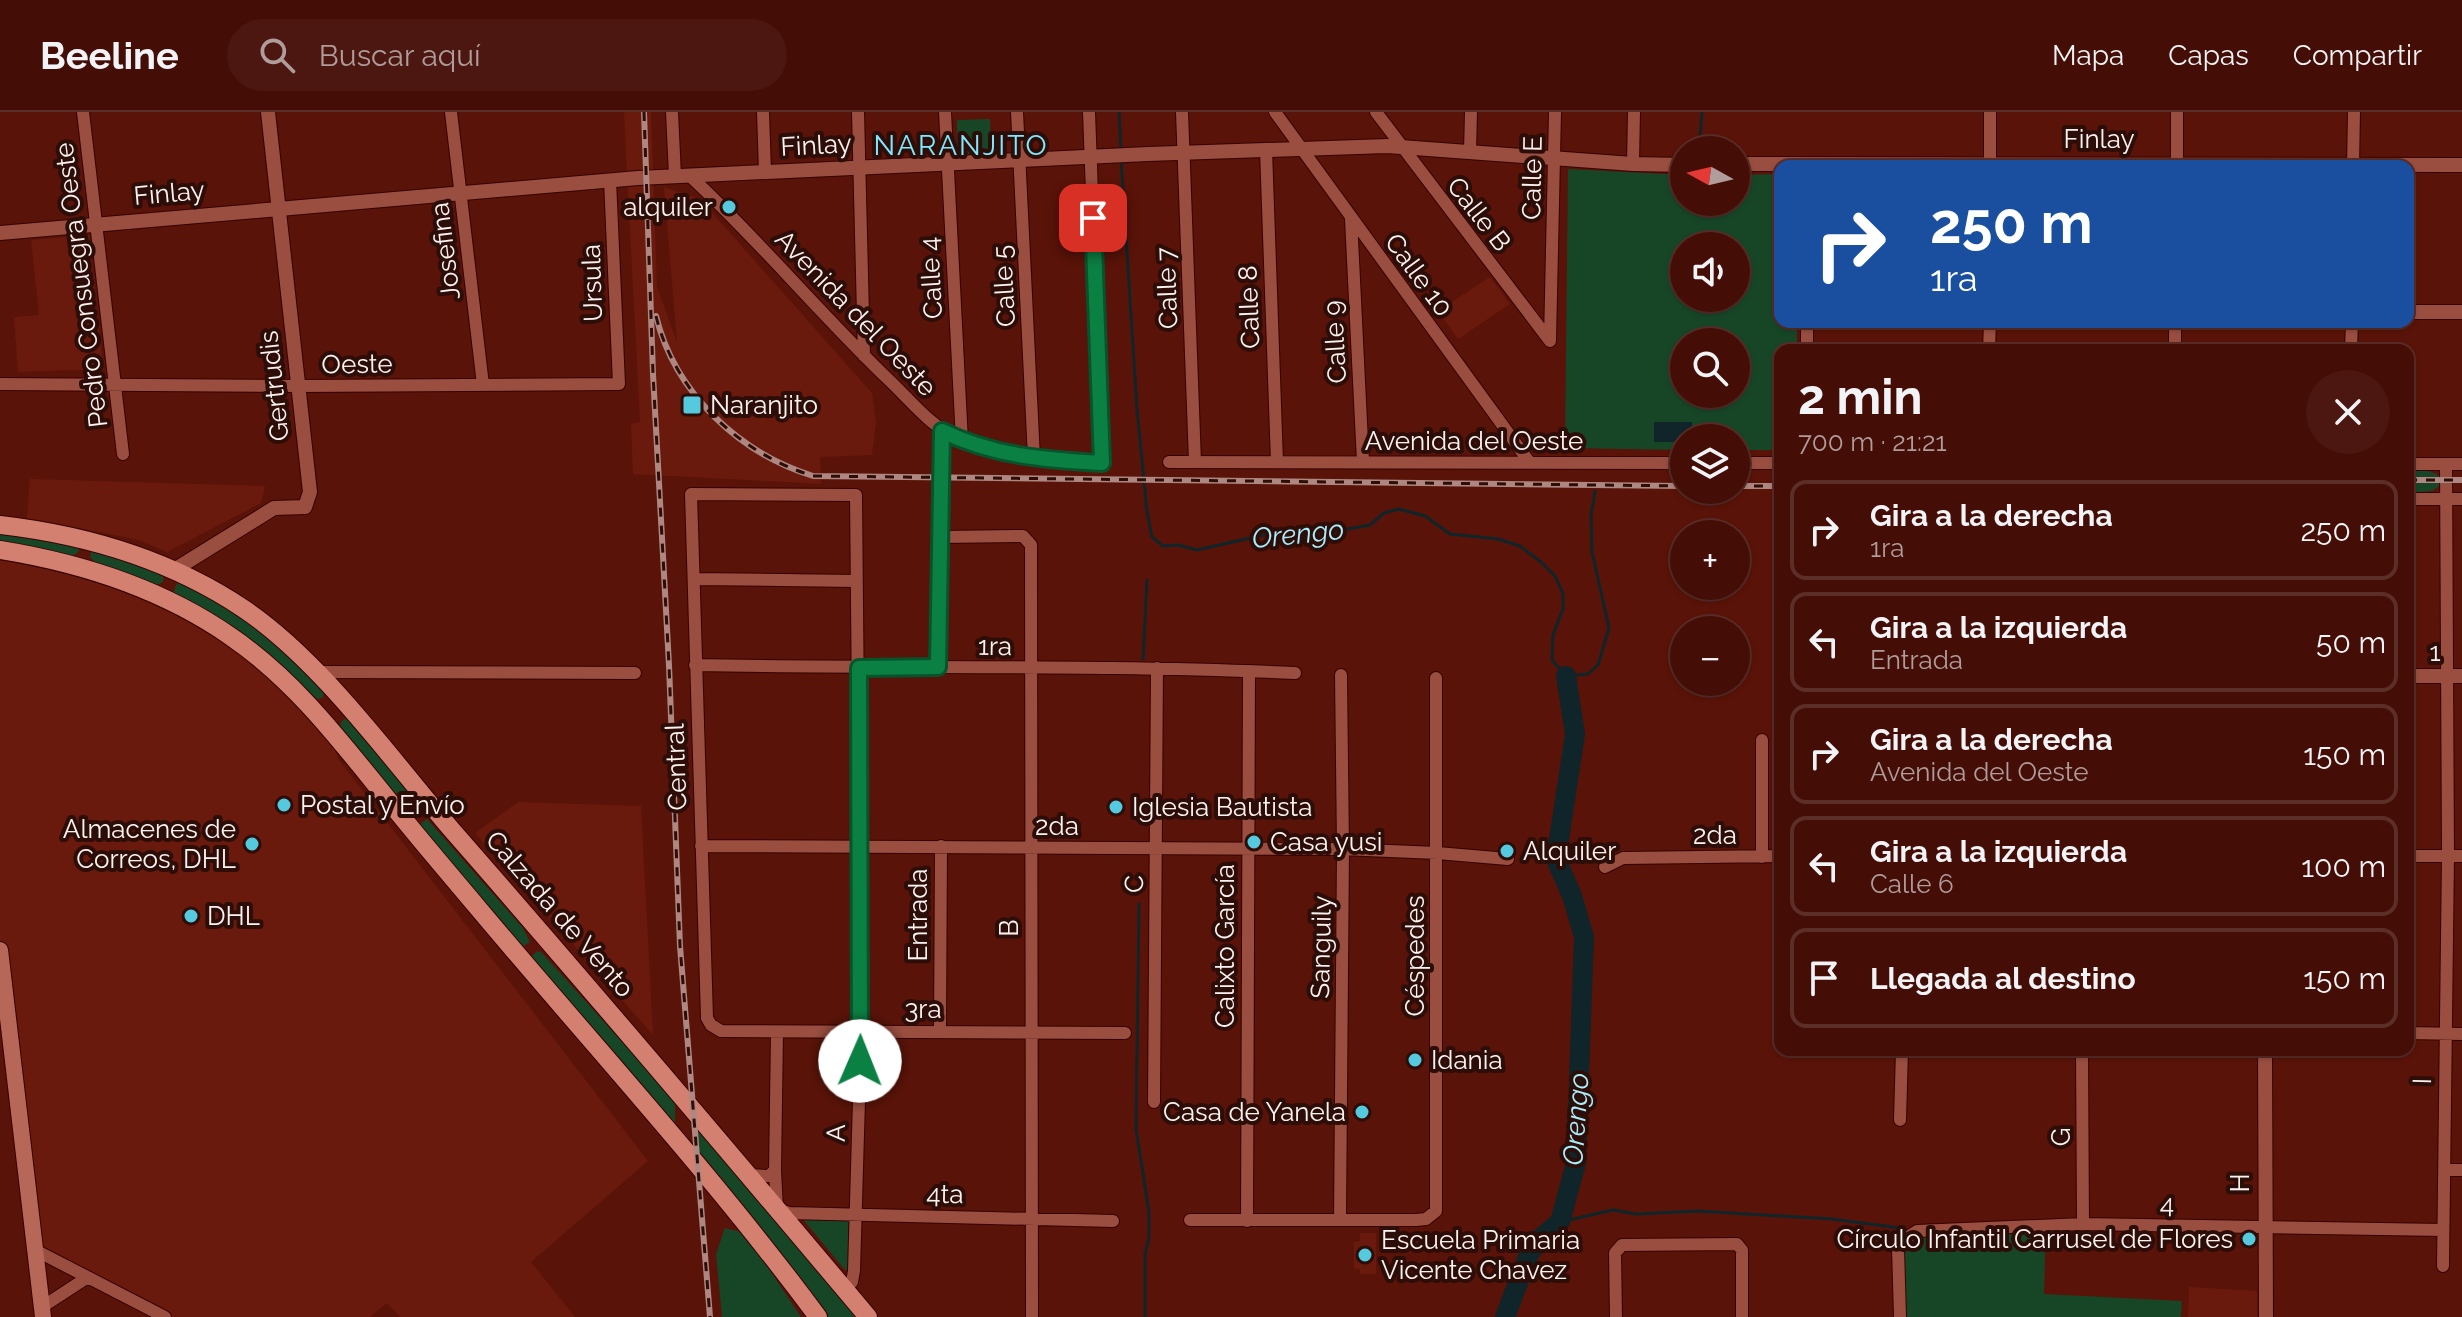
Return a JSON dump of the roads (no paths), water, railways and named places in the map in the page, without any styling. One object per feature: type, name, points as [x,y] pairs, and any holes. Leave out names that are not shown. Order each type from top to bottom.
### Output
[{"type":"main road","name":"Calzada de Vento","points":[[0,525],[87,539],[126,550],[174,570],[244,609],[316,672],[868,1317]]},
{"type":"main road","points":[[80,567],[87,539]]},
{"type":"main road","points":[[0,550],[80,567],[160,597],[231,636],[270,667],[322,718],[401,817],[686,1149],[818,1317]]},
{"type":"main road","points":[[160,597],[174,570]]},
{"type":"main road","points":[[401,817],[426,799]]},
{"type":"main road","points":[[521,959],[545,937]]},
{"type":"main road","points":[[0,950],[7,1066],[43,1312]]},
{"type":"street","name":"Pedro Consuegra Oeste","points":[[83,112],[123,454]]},
{"type":"street","name":"Gertrudis","points":[[174,570],[274,508],[305,507],[310,492],[268,112]]},
{"type":"street","name":"Josefina","points":[[451,112],[483,385]]},
{"type":"street","points":[[672,112],[682,176]]},
{"type":"street","points":[[763,112],[765,172]]},
{"type":"street","points":[[858,112],[864,356]]},
{"type":"street","name":"Calle 4","points":[[945,112],[962,441]]},
{"type":"street","name":"Calle 5","points":[[1017,112],[1034,458]]},
{"type":"street","points":[[1089,112],[1091,157]]},
{"type":"street","name":"Calle 7","points":[[1182,112],[1195,462]]},
{"type":"street","name":"Calle 10","points":[[1275,112],[1530,463]]},
{"type":"street","name":"Calle B","points":[[1376,112],[1392,141],[1550,341]]},
{"type":"street","points":[[1390,112],[1392,141]]},
{"type":"street","points":[[1470,152],[1471,112]]},
{"type":"street","name":"Calle E","points":[[1550,341],[1555,112]]},
{"type":"street","points":[[1633,164],[1634,112]]},
{"type":"street","points":[[1990,112],[1990,160]]},
{"type":"street","points":[[2177,112],[2177,160]]},
{"type":"street","points":[[2353,160],[2354,112]]},
{"type":"street","name":"Finlay","points":[[0,233],[610,180],[1302,149],[1392,141],[1470,152],[1670,165]]},
{"type":"street","name":"Calle 8","points":[[1266,150],[1277,462]]},
{"type":"street","name":"Avenida del Oeste","points":[[682,176],[942,431],[1001,453],[1102,463],[1091,157]]},
{"type":"street","name":"Finlay","points":[[1750,164],[1774,164]]},
{"type":"street","name":"Finlay","points":[[2414,165],[2462,165]]},
{"type":"street","name":"Ursula","points":[[610,180],[619,384]]},
{"type":"street","name":"Calle 9","points":[[1351,219],[1363,462]]},
{"type":"street","points":[[2414,312],[2462,312]]},
{"type":"street","name":"Oeste","points":[[0,384],[619,384]]},
{"type":"street","points":[[938,667],[942,431]]},
{"type":"street","name":"Avenida del Oeste","points":[[1169,462],[1670,463]]},
{"type":"street","points":[[1750,463],[1774,463]]},
{"type":"street","points":[[2414,464],[2462,464]]},
{"type":"street","name":"I","points":[[2443,1266],[2448,856],[2455,676],[2446,464]]},
{"type":"street","name":"Central","points":[[721,1031],[711,1025],[707,1018],[691,494],[856,495]]},
{"type":"street","name":"A","points":[[844,1289],[852,1282],[854,1271],[861,1031],[856,495]]},
{"type":"street","points":[[2414,499],[2462,499]]},
{"type":"street","name":"B","points":[[942,537],[1023,536],[1029,539],[1031,545],[1032,1317]]},
{"type":"street","points":[[694,579],[856,581]]},
{"type":"street","name":"1ra","points":[[695,665],[1157,668],[1295,673]]},
{"type":"street","name":"C","points":[[1154,1102],[1157,668]]},
{"type":"street","name":"Calixto García","points":[[1247,1221],[1249,671]]},
{"type":"street","points":[[316,672],[635,673]]},
{"type":"street","name":"Sanguily","points":[[1340,1220],[1341,675]]},
{"type":"street","name":"1","points":[[2414,676],[2455,676]]},
{"type":"street","name":"Céspedes","points":[[1340,1220],[1416,1220],[1433,1215],[1438,1204],[1436,678]]},
{"type":"street","points":[[1762,740],[1762,857]]},
{"type":"street","name":"2da","points":[[701,846],[1343,849],[1508,859]]},
{"type":"street","name":"Entrada","points":[[940,1031],[941,846]]},
{"type":"street","name":"2da","points":[[1605,867],[1623,858],[1774,856]]},
{"type":"street","points":[[2414,856],[2462,856]]},
{"type":"street","name":"3ra","points":[[721,1031],[1125,1033]]},
{"type":"street","points":[[777,1033],[777,1209]]},
{"type":"street","points":[[2414,1033],[2462,1034]]},
{"type":"street","points":[[1900,1120],[1902,1056]]},
{"type":"street","name":"G","points":[[2082,1056],[2083,1224]]},
{"type":"street","name":"H","points":[[2265,1056],[2266,1317]]},
{"type":"street","points":[[748,1175],[769,1176],[775,1170]]},
{"type":"street","points":[[2444,1170],[2462,1170]]},
{"type":"street","name":"4ta","points":[[777,1209],[789,1213],[1113,1221]]},
{"type":"street","points":[[1190,1220],[1340,1220]]},
{"type":"street","name":"4","points":[[1900,1317],[1898,1248],[1903,1240],[1917,1231],[2083,1224],[2443,1230]]},
{"type":"street","points":[[1616,1317],[1615,1253],[1622,1245],[1737,1244],[1742,1250],[1742,1317]]},
{"type":"street","points":[[35,1250],[165,1317]]},
{"type":"street","points":[[43,1312],[88,1277]]},
{"type":"water","points":[[1654,422],[1692,422],[1670,424],[1670,442],[1654,442]]},
{"type":"waterway","name":"Orengo","points":[[1119,112],[1121,151]]},
{"type":"waterway","points":[[1700,136],[1702,112]]},
{"type":"waterway","name":"Orengo","points":[[1121,158],[1137,409],[1147,512],[1152,537],[1163,546],[1178,545],[1197,550],[1277,532],[1321,534],[1370,525],[1384,513],[1399,509],[1425,516],[1450,534],[1498,539],[1520,546],[1541,562],[1555,576],[1563,594],[1563,609],[1553,635],[1552,660],[1566,676],[1588,674],[1598,665],[1609,628],[1592,552],[1591,515],[1595,491]]},
{"type":"waterway","points":[[1143,659],[1147,580]]},
{"type":"waterway","name":"Orengo","points":[[1505,1317],[1529,1254],[1541,1238],[1560,1222],[1576,1163],[1584,937],[1572,896],[1556,859],[1575,734],[1566,676]]},
{"type":"waterway","points":[[1139,904],[1136,1129],[1149,1212],[1145,1317]]},
{"type":"waterway","points":[[1560,1222],[1613,1210],[1636,1214],[1698,1211],[1832,1219],[1900,1228]]},
{"type":"railway","points":[[644,112],[680,946],[710,1317]]},
{"type":"railway","points":[[656,316],[678,370],[714,416],[760,452],[813,476],[1670,486]]},
{"type":"railway","points":[[2414,480],[2462,480]]},
{"type":"railway","points":[[1750,486],[1774,486]]},
{"type":"place","name":"alquiler","points":[[729,207]]},
{"type":"place","name":"Naranjito","points":[[692,405]]},
{"type":"place","name":"Postal y Envío","points":[[284,805]]},
{"type":"place","name":"Iglesia Bautista","points":[[1116,807]]},
{"type":"place","name":"Casa yusi","points":[[1254,842]]},
{"type":"place","name":"Almacenes de Correos, DHL","points":[[252,844]]},
{"type":"place","name":"Alquiler","points":[[1507,851]]},
{"type":"place","name":"DHL","points":[[191,916]]},
{"type":"place","name":"Idania","points":[[1415,1060]]},
{"type":"place","name":"Casa de Yanela","points":[[1362,1112]]},
{"type":"place","name":"Círculo Infantil Carrusel de Flores","points":[[2249,1239]]},
{"type":"place","name":"Escuela Primaria Vicente Chavez","points":[[1365,1255]]},
{"type":"district","name":"NARANJITO","points":[[961,145]]}]
